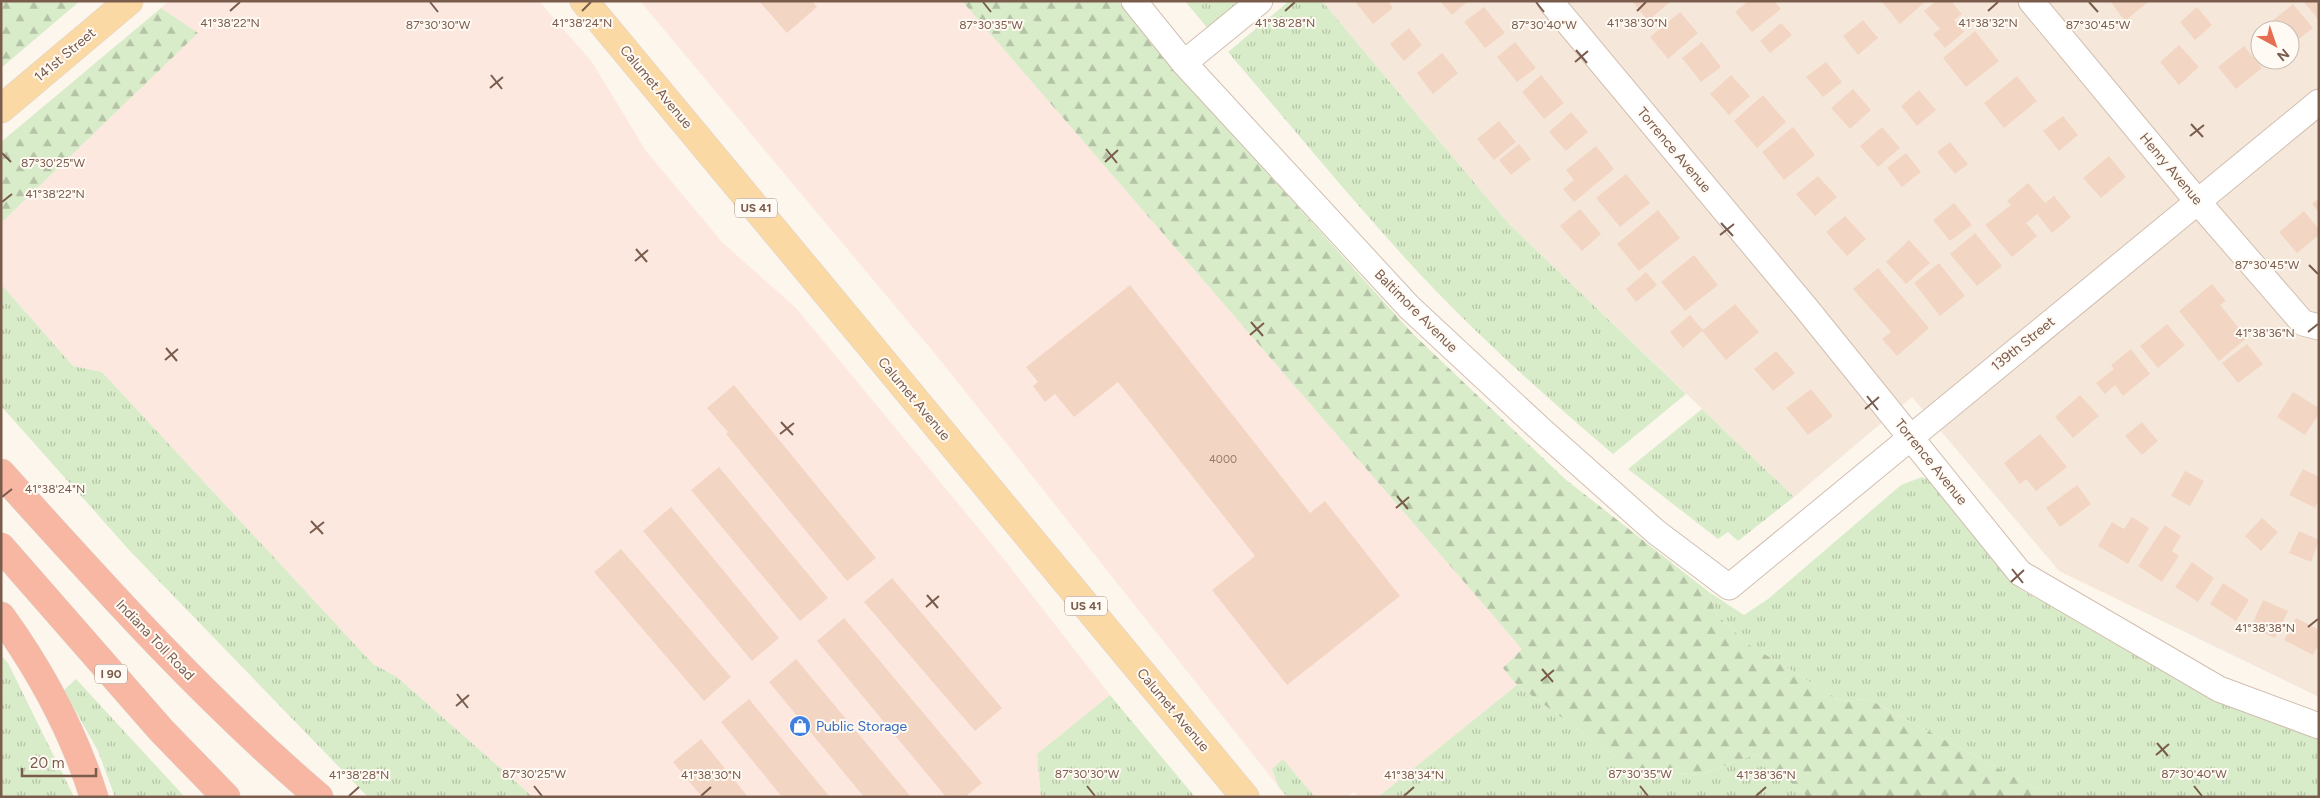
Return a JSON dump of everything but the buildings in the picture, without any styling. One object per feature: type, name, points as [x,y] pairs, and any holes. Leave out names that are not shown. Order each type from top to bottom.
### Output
[{"type":"highway","name":"Indiana Toll Road","points":[[1,473],[102,585],[197,683],[319,797]]},
{"type":"highway","name":"I 90","points":[[1,547],[161,730],[226,797]]},
{"type":"highway","points":[[1,616],[21,643],[59,712],[94,797]]},
{"type":"main road","name":"141st Street","points":[[1,109],[130,1]]},
{"type":"main road","name":"Calumet Avenue","points":[[584,1],[1245,797]]},
{"type":"street","name":"Baltimore Avenue","points":[[1134,1],[1184,63],[1409,307],[1538,427],[1656,532],[1729,588]]},
{"type":"street","points":[[1184,63],[1260,1]]},
{"type":"street","name":"Torrence Avenue","points":[[1550,1],[1910,436],[2020,573],[2219,688],[2319,726]]},
{"type":"street","name":"Henry Avenue","points":[[2031,1],[2198,202],[2303,323],[2319,327]]},
{"type":"street","name":"139th Street","points":[[1729,588],[1910,436],[2319,102]]},
{"type":"shaded area","points":[[169,1],[539,1],[592,62],[646,151],[722,242],[796,308],[999,553],[1110,695],[1037,754],[1041,797],[533,797],[397,677],[373,664],[102,372],[73,366],[1,284],[1,223],[197,34],[161,8]]},
{"type":"shaded area","points":[[640,1],[962,1],[1522,649],[1503,668],[1517,685],[1378,797],[1358,797],[1354,792],[1347,797],[1315,797],[1283,759],[1272,770],[1278,786],[941,361]]},
{"type":"shaded area","points":[[1322,1],[2319,1],[2319,697],[2059,571],[1912,397],[1794,497],[1508,223]]},
{"type":"green space","points":[[1,1],[80,1],[1,68]]},
{"type":"green space","points":[[962,1],[1118,1],[1185,82],[1413,334],[1565,479],[1709,592],[1716,614],[1748,644],[1841,701],[1868,699],[2052,797],[1808,797],[1756,754],[1700,775],[1632,769],[1517,685],[1503,668],[1522,649]]},
{"type":"green space","points":[[1185,1],[1245,1],[1209,30]]},
{"type":"green space","points":[[1289,1],[1322,1],[1508,223],[1686,394],[1613,454],[1559,408],[1455,310],[1383,234],[1228,52]]},
{"type":"green space","points":[[161,8],[198,33],[1,223],[1,142]]},
{"type":"green space","points":[[1,284],[73,366],[102,372],[373,664],[397,677],[533,797],[368,797],[130,551],[1,406]]},
{"type":"green space","points":[[1702,409],[1794,497],[1738,541],[1728,532],[1718,539],[1628,469]]},
{"type":"green space","points":[[1922,477],[1932,481],[2021,590],[2262,716],[2319,738],[2319,797],[2052,797],[1868,699],[1841,701],[1748,644],[1716,614],[1709,592],[1744,615],[1768,599],[1901,485]]},
{"type":"green space","points":[[1,656],[8,663],[74,797],[1,797]]},
{"type":"green space","points":[[76,679],[184,797],[115,797],[98,751],[64,690]]},
{"type":"green space","points":[[1517,685],[1632,769],[1700,775],[1756,754],[1808,797],[1378,797]]},
{"type":"green space","points":[[1110,695],[1195,797],[1041,797],[1037,754]]},
{"type":"green space","points":[[1283,759],[1315,797],[1287,797],[1278,786],[1272,769]]},
{"type":"place","name":"Public Storage","points":[[800,726]]}]
